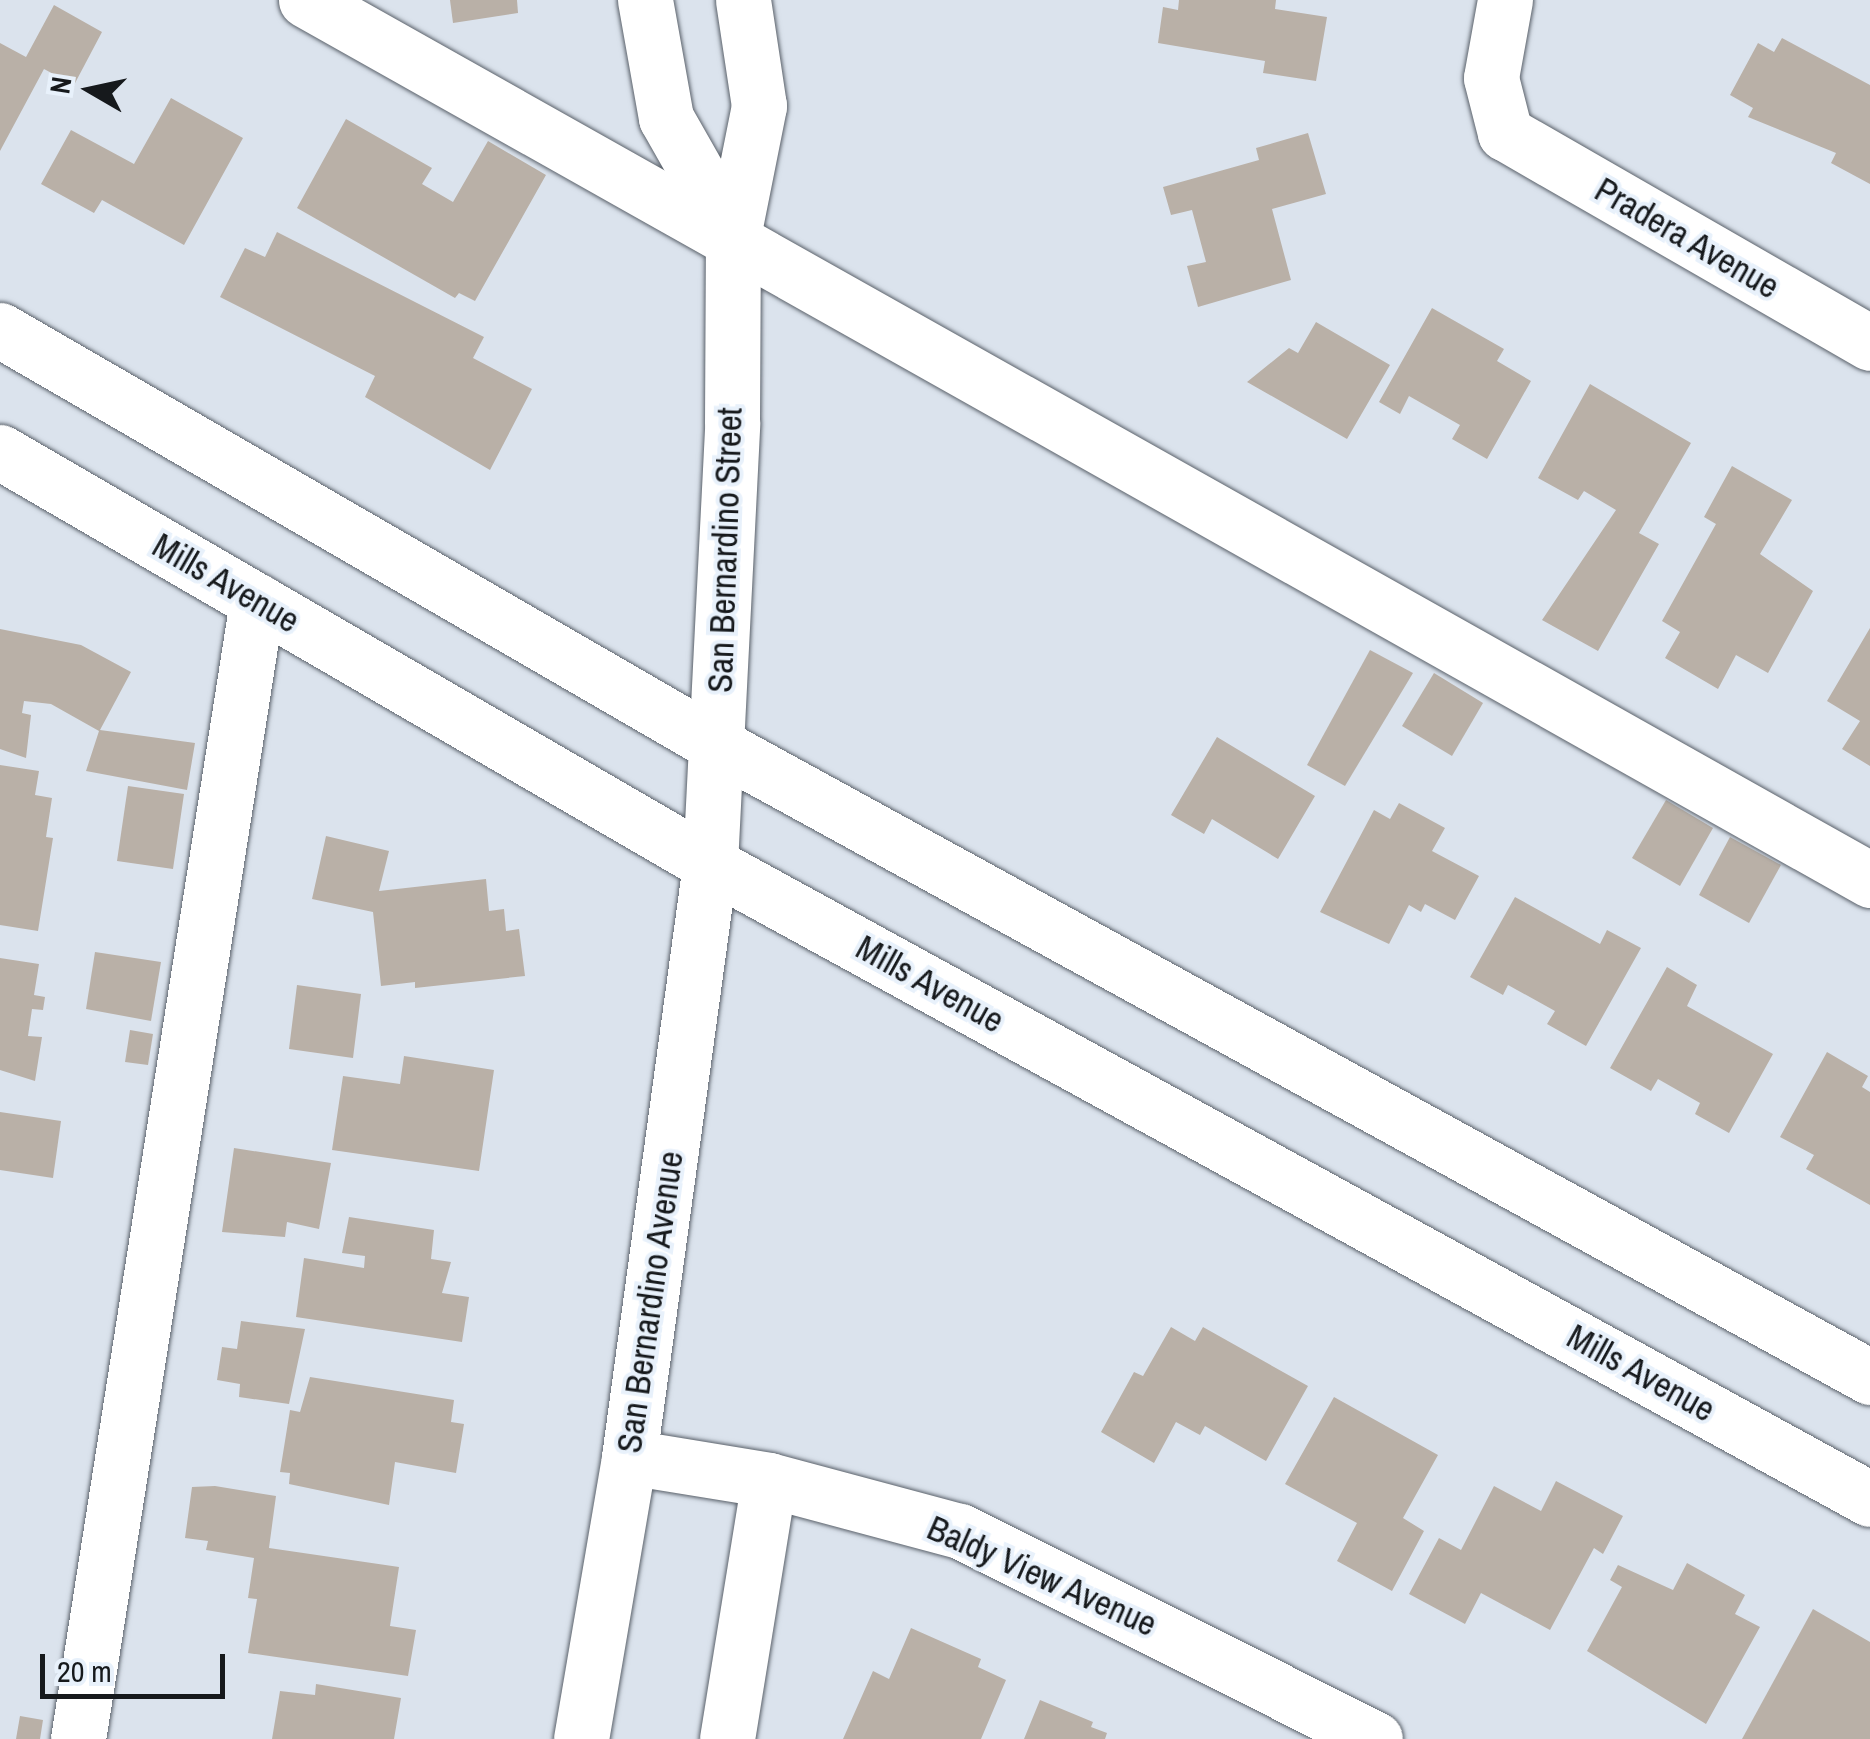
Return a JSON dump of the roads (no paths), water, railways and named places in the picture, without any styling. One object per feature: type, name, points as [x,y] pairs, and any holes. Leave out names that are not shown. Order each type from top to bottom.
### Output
[{"type":"main road","points":[[306,0],[732,236],[1870,880]]},
{"type":"main road","name":"San Bernardino Street","points":[[646,0],[666,118],[732,236]]},
{"type":"main road","name":"San Bernardino Street","points":[[710,864],[732,423],[732,236],[760,106],[743,0]]},
{"type":"main road","name":"Pradera Avenue","points":[[1505,0],[1491,78],[1505,133],[1870,342]]},
{"type":"main road","points":[[0,330],[717,745],[1870,1377]]},
{"type":"main road","name":"Mills Avenue","points":[[0,452],[710,864],[1870,1499]]},
{"type":"main road","points":[[78,1739],[257,601]]},
{"type":"main road","name":"San Bernardino Avenue","points":[[580,1739],[629,1457],[710,864]]},
{"type":"main road","name":"Baldy View Avenue","points":[[629,1457],[770,1480],[960,1531],[1376,1739]]},
{"type":"main road","points":[[727,1739],[770,1480]]}]
